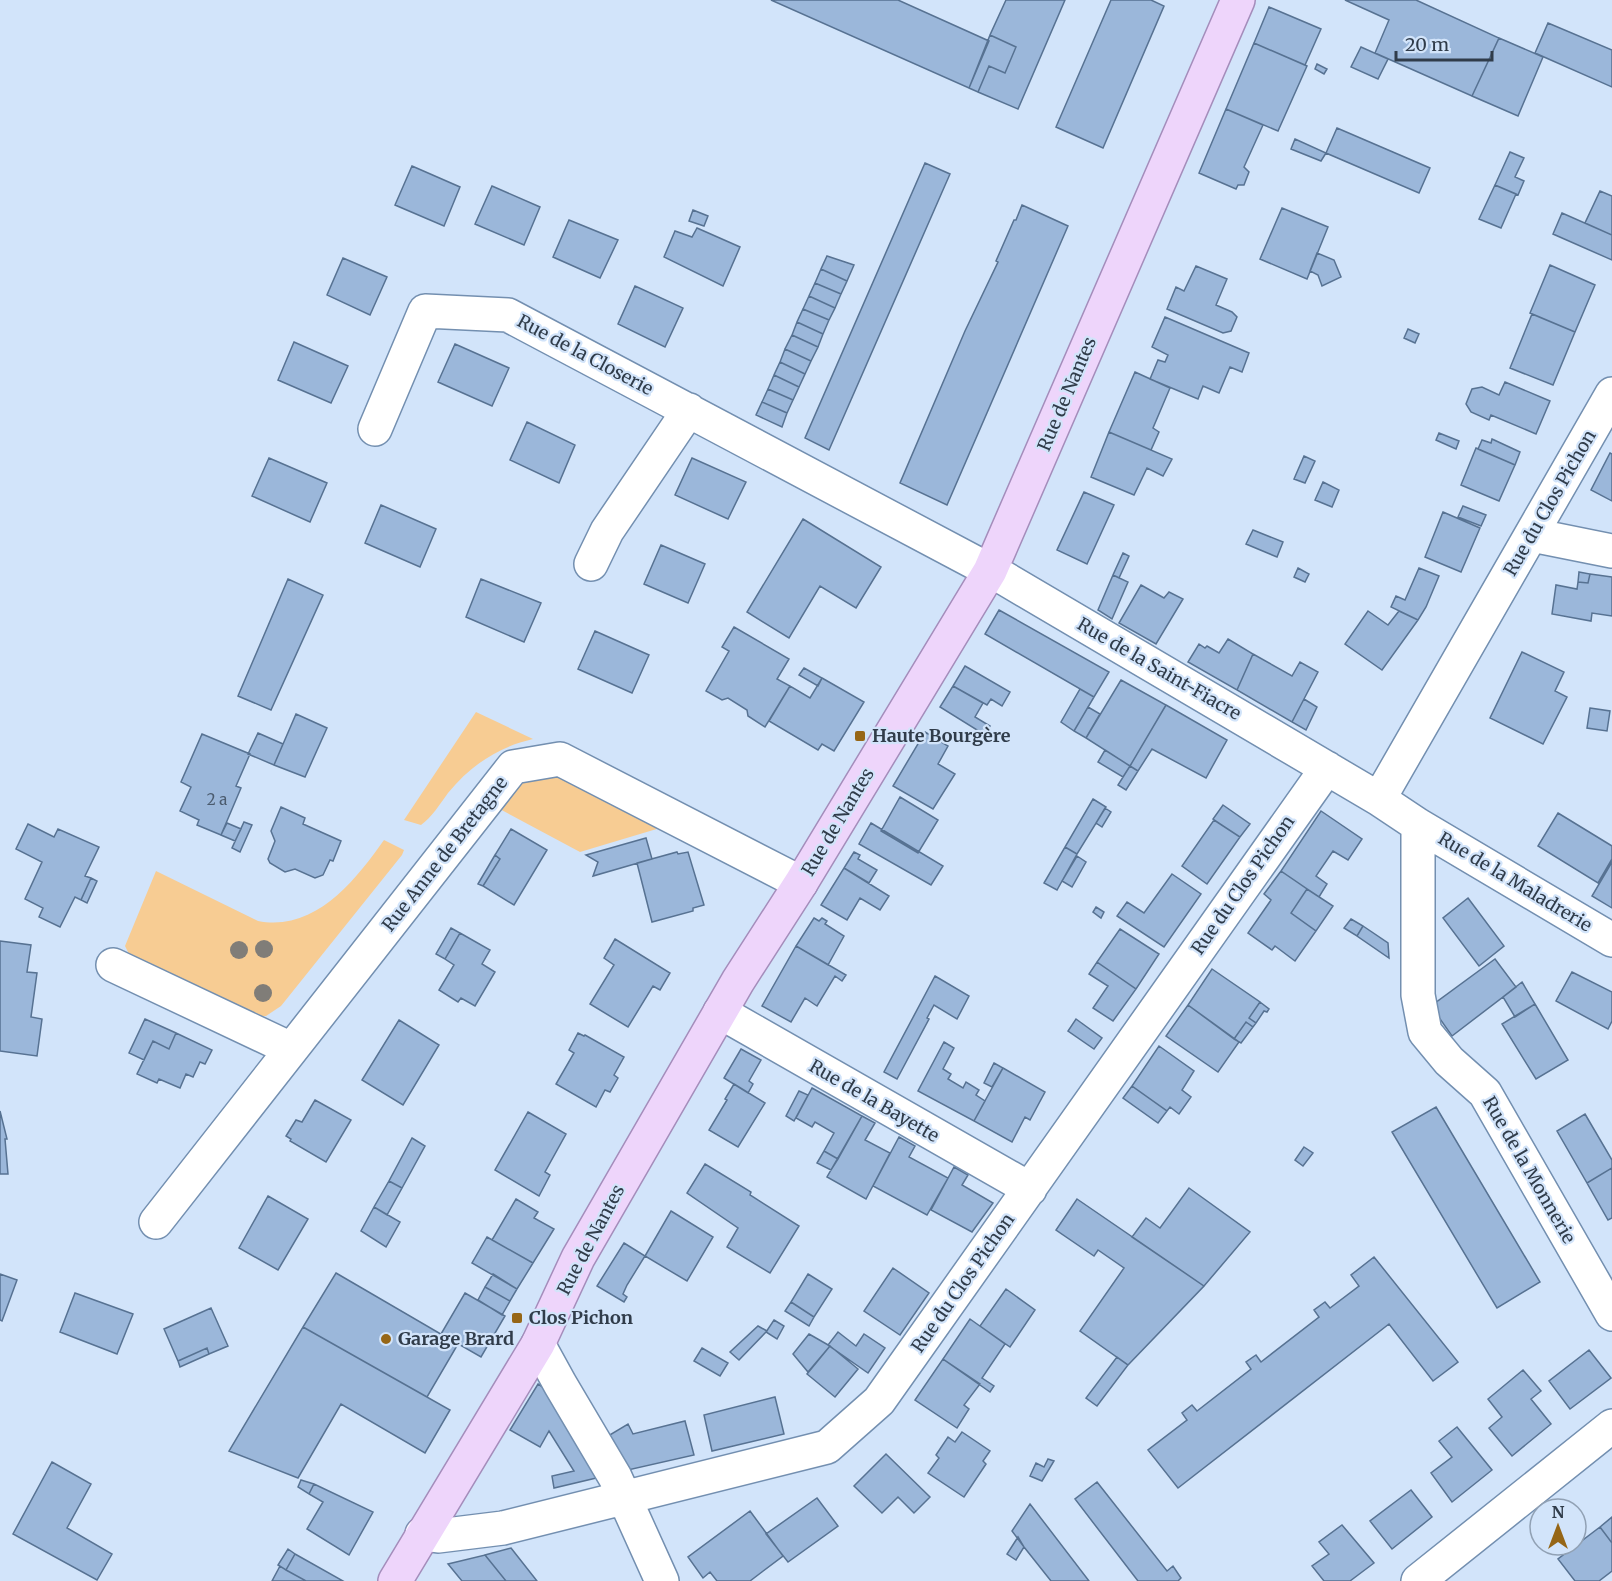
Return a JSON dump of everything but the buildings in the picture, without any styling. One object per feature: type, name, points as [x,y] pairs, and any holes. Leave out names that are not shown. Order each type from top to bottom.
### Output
[{"type":"main road","name":"Rue de Nantes","points":[[395,1581],[538,1344],[578,1258],[738,981],[801,883],[990,571],[1238,0]]},
{"type":"street","name":"Rue de la Closerie","points":[[375,429],[425,311],[508,315],[990,571]]},
{"type":"street","name":"Rue du Clos Pichon","points":[[1380,799],[1612,394]]},
{"type":"street","points":[[591,564],[606,531],[689,410]]},
{"type":"street","points":[[1532,536],[1612,551]]},
{"type":"street","name":"Rue de la Saint-Fiacre","points":[[990,571],[1380,799]]},
{"type":"street","name":"Rue Anne de Bretagne","points":[[156,1222],[513,768],[560,759],[801,883]]},
{"type":"street","name":"Rue du Clos Pichon","points":[[422,1534],[438,1536],[503,1528],[827,1448],[879,1401],[1327,768]]},
{"type":"street","name":"Rue de la Maladrerie","points":[[1380,799],[1418,825],[1612,940]]},
{"type":"street","name":"Rue de la Monnerie","points":[[1418,825],[1418,995],[1425,1032],[1449,1061],[1485,1093],[1612,1314]]},
{"type":"street","points":[[113,965],[291,1049]]},
{"type":"street","name":"Rue de la Bayette","points":[[720,1012],[1030,1189]]},
{"type":"street","points":[[538,1344],[615,1477],[662,1581]]},
{"type":"street","points":[[1418,1581],[1612,1426]]},
{"type":"shaded area","points":[[476,712],[533,739],[520,742],[486,758],[457,783],[421,825],[404,820]]},
{"type":"shaded area","points":[[551,776],[569,777],[670,825],[580,852],[496,807],[509,793],[525,782]]},
{"type":"shaded area","points":[[384,840],[404,850],[402,855],[281,1006],[266,1016],[258,1016],[133,962],[125,946],[156,871],[258,921],[279,922],[298,919],[332,900],[360,872]]},
{"type":"place","name":"Haute Bourgère","points":[[860,736]]},
{"type":"place","name":"Clos Pichon","points":[[517,1318]]},
{"type":"place","name":"Garage Brard","points":[[386,1339]]}]
